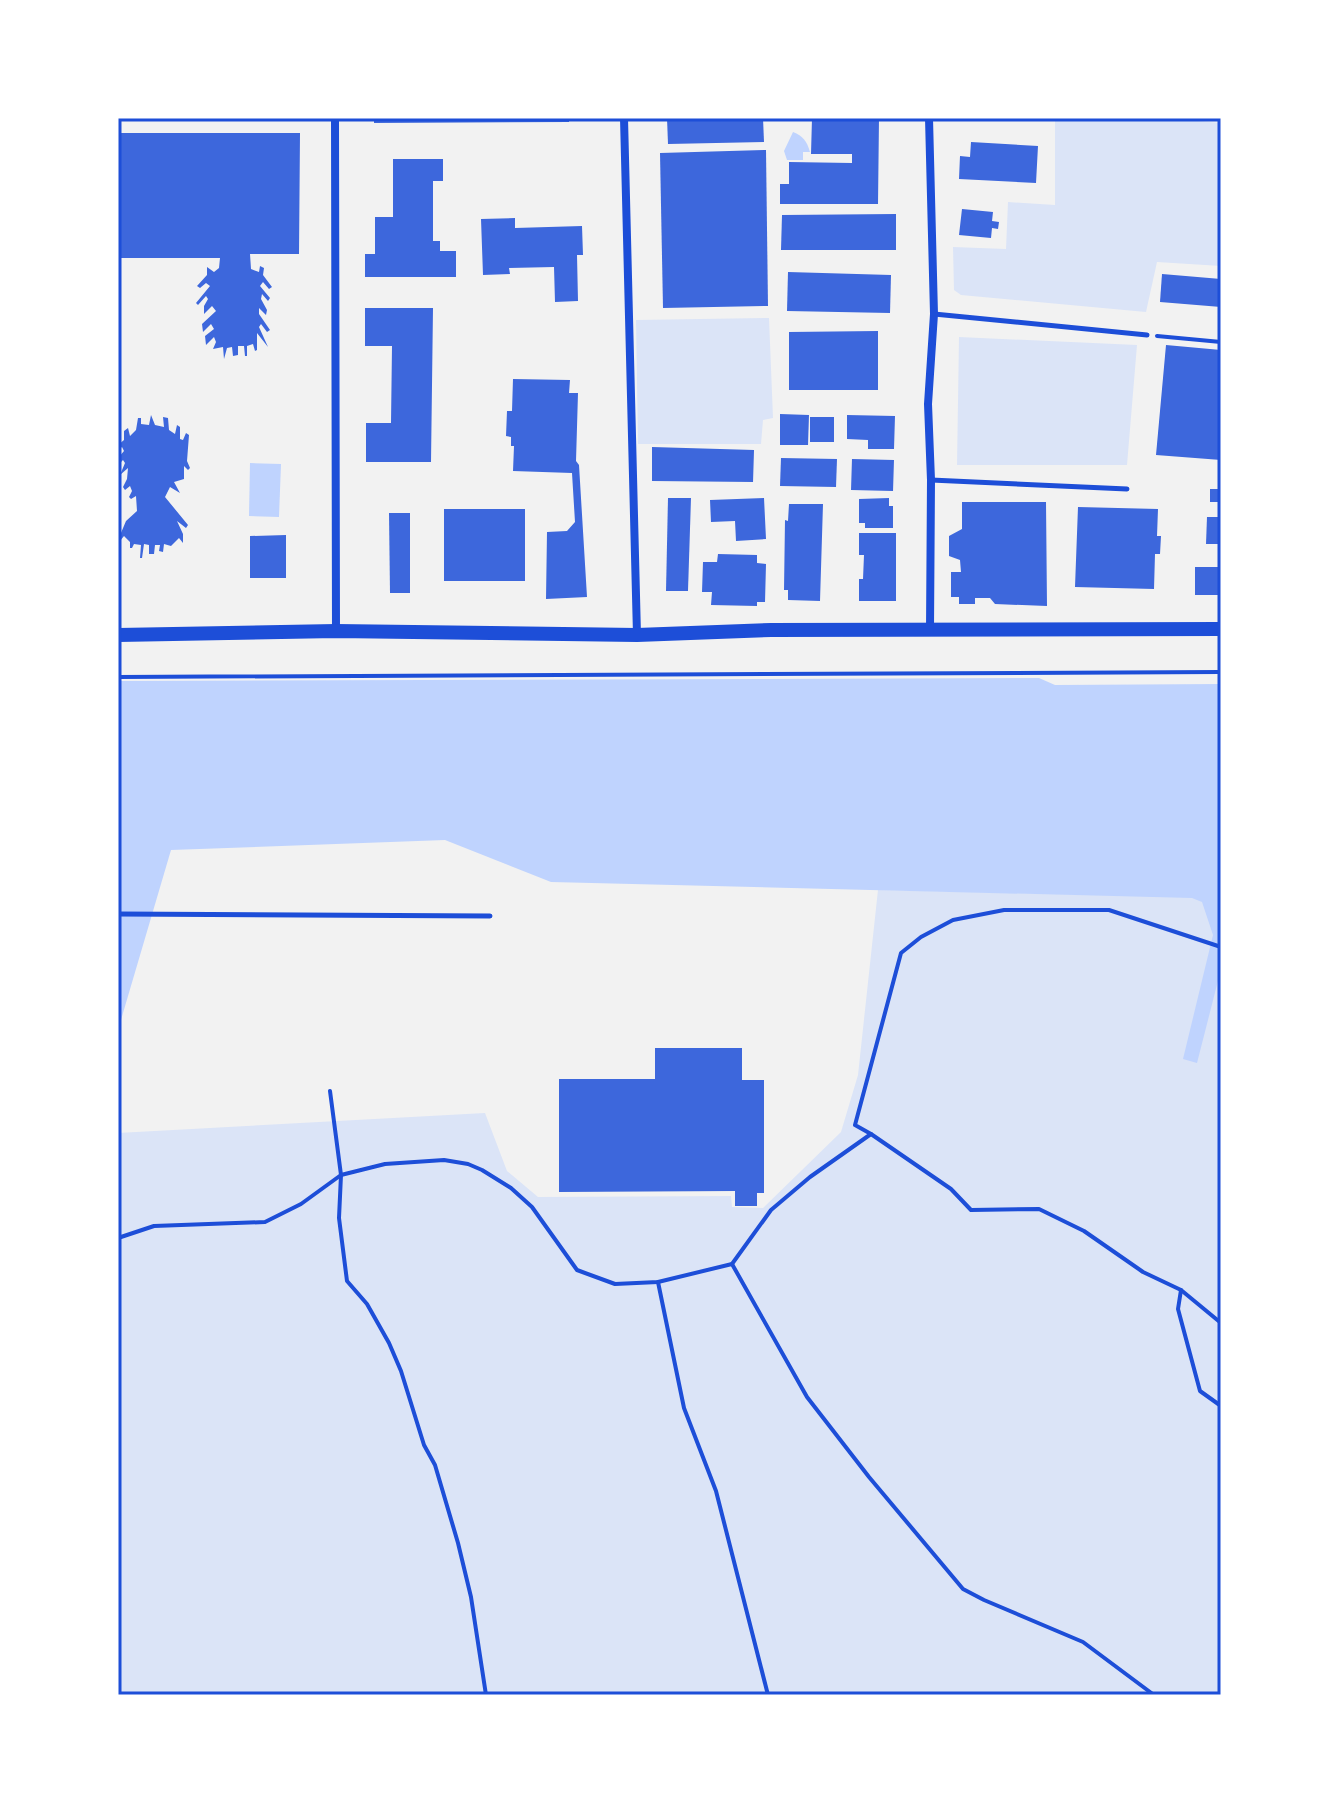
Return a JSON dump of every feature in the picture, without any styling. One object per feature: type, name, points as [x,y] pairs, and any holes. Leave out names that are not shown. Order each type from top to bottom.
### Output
[{"type":"main road","points":[[118,635],[336,631],[637,635],[771,630],[1221,629]]},
{"type":"street","points":[[335,118],[336,631]]},
{"type":"street","points":[[624,118],[637,635]]},
{"type":"street","points":[[929,118],[934,314],[928,404],[930,631]]},
{"type":"lane","points":[[934,314],[1147,335]]},
{"type":"lane","points":[[931,480],[1127,489]]},
{"type":"lane","points":[[118,914],[490,916]]},
{"type":"path","points":[[1147,335],[1221,342]]},
{"type":"path","points":[[118,677],[1221,672]]},
{"type":"path","points":[[1221,947],[1109,910],[1004,910],[953,920],[921,937],[901,953],[855,1125],[951,1189],[971,1210],[1039,1209],[1084,1231],[1143,1272],[1181,1290],[1221,1323]]},
{"type":"path","points":[[330,1091],[341,1175],[339,1218],[347,1281],[367,1304],[389,1343],[424,1445],[435,1465],[471,1597],[486,1695]]},
{"type":"path","points":[[118,1238],[154,1226],[265,1222],[301,1204],[341,1175],[374,1166],[444,1160],[468,1164],[496,1178],[523,1198],[577,1270],[615,1284],[658,1282],[732,1264],[771,1210],[810,1177],[871,1134]]},
{"type":"path","points":[[732,1264],[807,1397],[963,1589],[1083,1642],[1154,1695]]},
{"type":"path","points":[[658,1282],[684,1408],[716,1491],[768,1695]]},
{"type":"path","points":[[1181,1290],[1178,1309],[1200,1391],[1221,1406]]},
{"type":"shaded area","points":[[1055,118],[1162,118],[1221,123],[1221,266],[1157,262],[1146,312],[961,295],[954,290],[953,247],[1006,249],[1008,202],[1055,205]]},
{"type":"shaded area","points":[[769,318],[773,418],[763,420],[761,444],[638,444],[636,320]]},
{"type":"shaded area","points":[[959,337],[1137,345],[1127,465],[957,465]]},
{"type":"shaded area","points":[[878,890],[1192,897],[1221,910],[1221,1695],[118,1695],[118,1133],[485,1113],[507,1171],[538,1197],[731,1196],[732,1207],[763,1208],[841,1132],[858,1075]]},
{"type":"water","points":[[793,132],[802,137],[809,148],[810,152],[803,152],[803,160],[787,160],[784,151]]},
{"type":"water","points":[[250,463],[281,464],[279,517],[249,516]]},
{"type":"water","points":[[1039,678],[1055,685],[1221,684],[1221,969],[1197,1063],[1183,1059],[1213,935],[1202,902],[1192,898],[551,882],[445,840],[171,850],[118,1030],[118,681]]},
{"type":"building","points":[[374,118],[569,118],[569,122],[374,123]]},
{"type":"building","points":[[667,118],[763,118],[764,142],[668,144]]},
{"type":"building","points":[[812,118],[879,118],[878,204],[780,204],[780,184],[789,184],[789,162],[852,163],[852,154],[811,154]]},
{"type":"building","points":[[118,133],[300,133],[299,254],[250,254],[251,269],[259,272],[260,266],[264,268],[263,275],[272,287],[269,289],[263,282],[260,286],[270,298],[268,301],[262,294],[266,315],[259,308],[259,314],[270,330],[267,332],[261,324],[259,327],[268,347],[257,333],[257,350],[253,344],[247,346],[247,356],[244,346],[238,346],[238,355],[233,356],[232,347],[227,348],[224,359],[223,347],[213,349],[216,342],[214,337],[206,345],[205,336],[214,329],[211,324],[203,332],[202,324],[216,311],[212,306],[204,314],[206,296],[198,305],[196,303],[210,286],[206,283],[200,288],[197,286],[207,275],[207,267],[214,272],[219,268],[220,258],[118,258]]},
{"type":"building","points":[[971,142],[1038,146],[1036,183],[959,179],[960,156],[970,157]]},
{"type":"building","points":[[766,150],[768,306],[663,308],[660,153]]},
{"type":"building","points":[[393,159],[443,159],[443,181],[433,181],[433,241],[440,241],[440,251],[456,251],[456,277],[365,277],[365,254],[375,254],[375,217],[393,217]]},
{"type":"building","points":[[962,209],[993,212],[992,221],[999,222],[998,229],[992,228],[991,238],[959,235]]},
{"type":"building","points":[[896,214],[896,250],[781,250],[782,215]]},
{"type":"building","points":[[515,218],[515,228],[582,226],[583,255],[577,255],[578,301],[555,302],[554,267],[509,268],[510,274],[483,275],[481,219]]},
{"type":"building","points":[[788,272],[891,275],[890,313],[787,311]]},
{"type":"building","points":[[1162,274],[1221,279],[1221,307],[1160,302]]},
{"type":"building","points":[[365,308],[433,308],[431,462],[366,462],[366,423],[391,423],[392,346],[365,346]]},
{"type":"building","points":[[878,331],[878,390],[789,390],[789,332]]},
{"type":"building","points":[[1166,345],[1221,350],[1221,460],[1156,455]]},
{"type":"building","points":[[513,379],[570,380],[569,393],[578,393],[576,461],[579,465],[587,597],[546,599],[547,532],[567,531],[575,522],[572,473],[513,471],[514,446],[511,446],[511,437],[506,436],[507,411],[512,411]]},
{"type":"building","points":[[780,414],[809,415],[808,445],[780,445]]},
{"type":"building","points":[[151,415],[155,425],[164,427],[163,417],[168,418],[169,430],[175,434],[177,425],[180,427],[180,439],[183,440],[186,433],[189,435],[187,461],[190,468],[188,470],[184,466],[184,479],[174,482],[180,493],[170,487],[165,497],[188,525],[186,528],[177,521],[183,543],[179,538],[171,546],[164,544],[163,552],[159,551],[160,545],[155,545],[154,554],[149,554],[149,545],[144,544],[140,558],[141,545],[134,544],[130,548],[130,542],[124,536],[118,540],[126,521],[137,511],[136,496],[131,499],[130,486],[125,490],[123,487],[128,468],[120,475],[125,463],[123,460],[118,465],[118,458],[124,451],[122,447],[118,450],[118,445],[124,440],[124,431],[128,428],[130,436],[136,430],[138,418],[141,418],[141,424],[149,425]]},
{"type":"building","points":[[847,415],[895,416],[894,449],[868,449],[868,440],[847,439]]},
{"type":"building","points":[[810,417],[834,417],[834,442],[810,442]]},
{"type":"building","points":[[652,447],[754,450],[753,482],[652,481]]},
{"type":"building","points":[[781,458],[837,459],[836,487],[780,486]]},
{"type":"building","points":[[852,459],[894,460],[893,491],[851,490]]},
{"type":"building","points":[[1210,489],[1221,489],[1221,502],[1210,502]]},
{"type":"building","points":[[668,498],[691,498],[688,591],[666,591]]},
{"type":"building","points":[[764,498],[766,539],[736,541],[735,521],[711,522],[710,500]]},
{"type":"building","points":[[889,498],[889,506],[893,506],[893,528],[865,528],[865,523],[859,523],[859,499]]},
{"type":"building","points":[[962,502],[1046,502],[1047,606],[995,604],[990,598],[975,598],[975,604],[959,604],[959,597],[951,597],[951,572],[961,572],[960,560],[949,556],[949,536],[962,529]]},
{"type":"building","points":[[789,504],[823,504],[820,601],[788,600],[788,590],[784,590],[785,520],[788,521]]},
{"type":"building","points":[[1078,507],[1158,509],[1157,536],[1161,536],[1160,554],[1155,554],[1154,589],[1075,587]]},
{"type":"building","points":[[444,509],[525,509],[525,581],[444,581]]},
{"type":"building","points":[[389,513],[410,513],[410,593],[390,593]]},
{"type":"building","points":[[1207,517],[1221,517],[1221,544],[1206,544]]},
{"type":"building","points":[[859,533],[896,533],[896,601],[859,601],[864,555],[859,555]]},
{"type":"building","points":[[286,535],[286,578],[250,578],[250,536]]},
{"type":"building","points":[[718,554],[757,555],[757,563],[766,564],[765,602],[757,602],[757,606],[711,605],[712,592],[702,592],[703,562],[717,562]]},
{"type":"building","points":[[1195,567],[1221,567],[1221,595],[1195,595]]},
{"type":"building","points":[[655,1048],[742,1048],[742,1080],[764,1080],[764,1193],[757,1193],[757,1206],[735,1206],[735,1191],[559,1192],[559,1079],[655,1079]]}]
